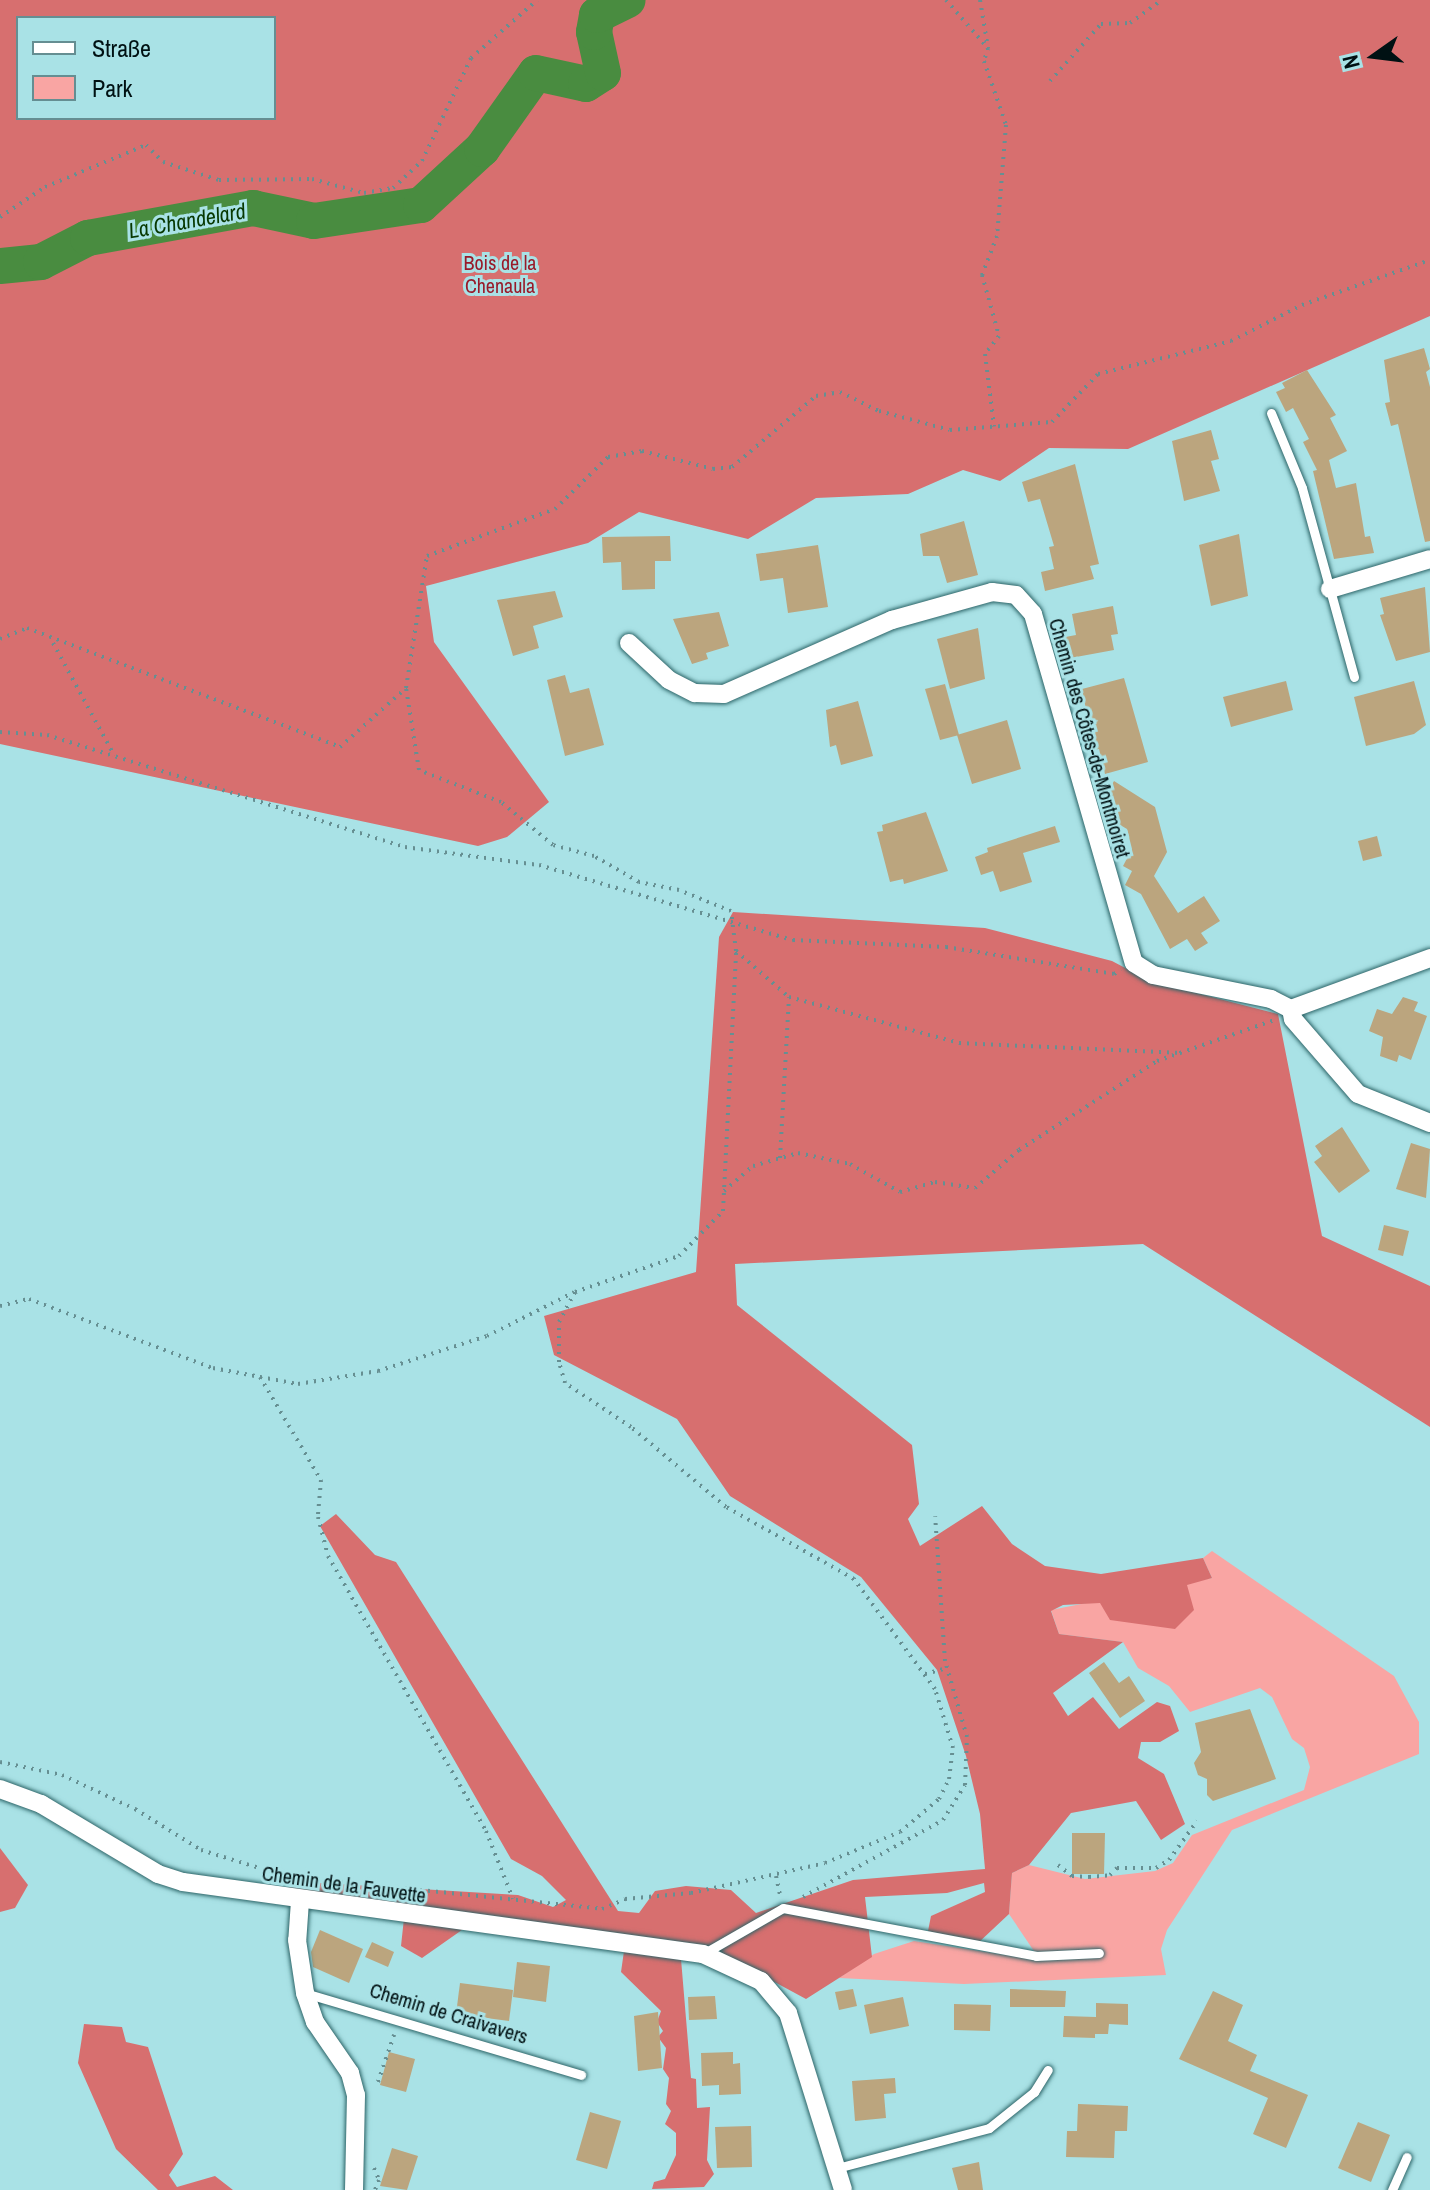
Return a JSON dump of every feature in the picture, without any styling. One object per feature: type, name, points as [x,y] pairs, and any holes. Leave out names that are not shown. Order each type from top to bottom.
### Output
[{"type":"street","points":[[1330,589],[1430,559]]},
{"type":"street","name":"Chemin des Côtes-de-Montmoiret","points":[[629,643],[669,680],[695,693],[724,694],[892,620],[992,592],[1016,595],[1033,614],[1134,963]]},
{"type":"street","points":[[1134,963],[1153,975],[1271,999],[1291,1009],[1430,958]]},
{"type":"street","points":[[1291,1009],[1293,1019],[1358,1094],[1430,1123]]},
{"type":"street","name":"Chemin de la Fauvette","points":[[0,1789],[41,1804],[158,1874],[300,1901],[703,1954],[761,1981],[788,2013],[843,2190]]},
{"type":"street","points":[[300,1901],[297,1940],[305,1993],[315,2022],[350,2073],[356,2095],[354,2190]]},
{"type":"lane","points":[[1271,413],[1302,488],[1354,677]]},
{"type":"lane","points":[[703,1954],[783,1908],[1036,1956],[1099,1953]]},
{"type":"lane","name":"Chemin de Craivavers","points":[[305,1993],[581,2075]]},
{"type":"lane","points":[[837,2168],[989,2128],[1009,2116],[1048,2070]]},
{"type":"lane","points":[[1392,2190],[1407,2157]]},
{"type":"path","points":[[0,217],[45,187],[146,145],[163,162],[219,180],[312,179],[364,193],[393,188],[422,161],[471,58],[537,0]]},
{"type":"path","points":[[946,0],[988,48]]},
{"type":"path","points":[[980,0],[988,48],[984,61],[1006,125],[997,236],[982,275],[999,336],[985,354],[994,427]]},
{"type":"path","points":[[1050,81],[1101,24],[1130,23],[1162,0]]},
{"type":"path","points":[[0,1306],[29,1299],[213,1368],[298,1384],[378,1371],[487,1336],[575,1292],[679,1256],[723,1211],[736,951],[731,911],[679,890],[639,882],[594,856],[553,845],[501,802],[419,770],[406,688],[427,556],[555,509],[608,457],[642,451],[713,469],[732,467],[816,396],[840,392],[879,411],[950,430],[1052,422],[1098,374],[1231,341],[1302,305],[1430,260]]},
{"type":"path","points":[[0,639],[27,628],[52,642],[340,747],[406,688]]},
{"type":"path","points":[[52,642],[116,757]]},
{"type":"path","points":[[0,732],[47,735],[405,847],[539,865],[793,940],[946,947],[1114,974],[1134,963]]},
{"type":"path","points":[[736,951],[789,997],[959,1043],[1186,1053]]},
{"type":"path","points":[[780,1158],[789,997]]},
{"type":"path","points":[[724,1191],[753,1166],[798,1153],[850,1164],[900,1192],[935,1182],[975,1188],[1019,1150],[1157,1061],[1267,1026],[1291,1009]]},
{"type":"path","points":[[0,1762],[62,1775],[135,1809],[201,1850],[285,1876],[602,1909],[625,1899],[776,1876],[825,1863],[900,1832],[939,1799],[949,1779],[953,1748],[935,1689],[854,1579],[726,1507],[631,1427],[565,1383],[559,1362],[559,1322],[575,1292]]},
{"type":"path","points":[[260,1377],[321,1480],[318,1517],[328,1556],[486,1831],[513,1899]]},
{"type":"path","points":[[776,1876],[783,1908],[943,1820],[965,1785],[967,1737],[947,1668],[935,1516]]},
{"type":"path","points":[[925,1674],[947,1668]]},
{"type":"path","points":[[1058,1865],[1072,1876],[1089,1877],[1110,1875],[1117,1868],[1156,1868],[1169,1860],[1197,1821]]},
{"type":"path","points":[[378,2082],[398,2021]]},
{"type":"path","points":[[373,2165],[379,2180],[375,2190]]},
{"type":"green space","name":"Bois de la Chenaula","points":[[0,0],[1430,0],[1430,316],[1128,449],[1049,448],[1000,481],[963,470],[908,494],[816,498],[748,539],[639,512],[588,543],[426,586],[434,642],[549,802],[507,837],[478,846],[0,744]]},
{"type":"green space","points":[[733,912],[985,928],[1112,961],[1150,981],[1278,1014],[1322,1236],[1430,1286],[1430,1427],[1143,1244],[735,1264],[737,1305],[912,1445],[919,1504],[908,1519],[920,1546],[982,1506],[1012,1544],[1045,1566],[1101,1574],[1203,1558],[1212,1578],[1187,1585],[1194,1610],[1175,1629],[1110,1620],[1100,1603],[1063,1605],[1051,1611],[1059,1634],[1123,1642],[1053,1693],[1068,1716],[1093,1697],[1119,1729],[1157,1702],[1170,1706],[1179,1731],[1160,1742],[1141,1742],[1138,1758],[1164,1774],[1185,1824],[1161,1840],[1136,1801],[1071,1813],[1029,1865],[1012,1873],[1009,1914],[977,1944],[928,1931],[931,1916],[985,1892],[984,1883],[947,1893],[865,1897],[872,1957],[806,1999],[708,1946],[479,1918],[422,1958],[401,1946],[405,1909],[290,1896],[289,1881],[518,1895],[553,1907],[566,1900],[542,1876],[511,1859],[320,1526],[336,1514],[375,1555],[396,1562],[618,1911],[639,1913],[655,1891],[686,1886],[731,1890],[756,1913],[853,1880],[985,1869],[980,1814],[966,1756],[937,1670],[861,1577],[730,1496],[677,1419],[554,1355],[544,1316],[696,1272],[719,937]]},
{"type":"green space","points":[[1212,1551],[1394,1676],[1419,1722],[1419,1754],[1232,1830],[1167,1930],[1161,1949],[1166,1975],[964,1984],[839,1978],[874,1954],[914,1941],[1040,1960],[1009,1914],[1012,1873],[1029,1865],[1085,1879],[1155,1871],[1173,1863],[1192,1835],[1304,1790],[1310,1767],[1304,1748],[1292,1739],[1272,1697],[1260,1688],[1190,1712],[1169,1686],[1138,1668],[1123,1642],[1059,1634],[1051,1610],[1212,1578],[1203,1558]]},
{"type":"green space","points":[[0,1848],[28,1885],[15,1908],[0,1912]]},
{"type":"green space","points":[[624,1951],[681,1959],[691,2078],[696,2079],[697,2108],[710,2107],[707,2160],[714,2174],[704,2187],[652,2189],[654,2182],[665,2179],[676,2155],[676,2133],[665,2124],[671,2111],[666,2104],[669,2078],[663,2069],[666,2048],[658,2037],[663,2031],[657,2022],[661,2011],[621,1972]]},
{"type":"green space","points":[[84,2024],[122,2027],[126,2042],[148,2047],[183,2154],[169,2175],[177,2187],[215,2176],[233,2190],[158,2190],[116,2149],[78,2063]]},
{"type":"building","points":[[1424,348],[1430,369],[1426,372],[1430,387],[1430,541],[1425,542],[1398,424],[1391,426],[1385,403],[1390,402],[1384,360]]},
{"type":"building","points":[[1307,370],[1336,415],[1330,418],[1347,451],[1329,460],[1336,488],[1356,483],[1365,537],[1370,536],[1374,553],[1334,559],[1313,471],[1317,470],[1303,442],[1309,439],[1293,408],[1286,412],[1276,392],[1285,388],[1282,383]]},
{"type":"building","points":[[1211,430],[1219,459],[1211,461],[1220,491],[1184,501],[1172,441]]},
{"type":"building","points":[[1075,464],[1099,564],[1090,566],[1094,579],[1045,591],[1041,572],[1054,569],[1049,547],[1054,546],[1040,499],[1028,502],[1022,482]]},
{"type":"building","points":[[964,521],[978,575],[947,583],[939,556],[923,556],[920,534]]},
{"type":"building","points":[[1239,534],[1248,596],[1211,606],[1199,545]]},
{"type":"building","points":[[670,536],[671,561],[655,561],[655,589],[622,590],[621,562],[603,563],[602,537]]},
{"type":"building","points":[[818,545],[828,607],[788,613],[783,578],[760,581],[756,554]]},
{"type":"building","points":[[1425,587],[1430,652],[1396,661],[1380,615],[1384,614],[1380,598]]},
{"type":"building","points":[[555,591],[563,617],[533,626],[539,648],[513,656],[497,600]]},
{"type":"building","points":[[1113,606],[1118,634],[1111,635],[1114,650],[1065,659],[1060,638],[1076,635],[1072,614]]},
{"type":"building","points":[[719,612],[729,646],[706,653],[708,659],[692,664],[673,619]]},
{"type":"building","points":[[978,628],[985,679],[950,689],[937,639]]},
{"type":"building","points":[[565,675],[570,693],[589,688],[604,745],[565,756],[547,680]]},
{"type":"building","points":[[1124,678],[1148,762],[1105,774],[1099,749],[1094,750],[1082,689]]},
{"type":"building","points":[[1286,681],[1293,710],[1231,727],[1223,697]]},
{"type":"building","points":[[1414,681],[1426,725],[1414,734],[1366,746],[1354,697]]},
{"type":"building","points":[[945,684],[959,735],[940,740],[925,689]]},
{"type":"building","points":[[858,701],[873,756],[841,765],[836,745],[830,747],[826,710]]},
{"type":"building","points":[[1007,720],[1021,769],[972,784],[957,735]]},
{"type":"building","points":[[1114,781],[1155,807],[1167,852],[1154,876],[1178,913],[1204,896],[1220,921],[1201,933],[1208,943],[1195,951],[1187,939],[1170,949],[1141,894],[1125,885],[1132,871],[1123,866],[1132,849],[1127,829],[1110,819],[1114,811],[1101,804]]},
{"type":"building","points":[[926,812],[948,871],[904,884],[903,879],[890,882],[877,832],[883,831],[882,825]]},
{"type":"building","points":[[1055,826],[1060,842],[1023,853],[1032,882],[1000,892],[993,871],[981,875],[975,857],[988,852],[987,848]]},
{"type":"building","points":[[1377,836],[1382,856],[1363,861],[1358,841]]},
{"type":"building","points":[[1403,997],[1418,1002],[1414,1011],[1427,1016],[1411,1060],[1399,1055],[1397,1062],[1380,1056],[1383,1037],[1369,1031],[1377,1009],[1392,1014]]},
{"type":"building","points":[[1342,1127],[1370,1171],[1339,1193],[1314,1162],[1322,1156],[1315,1146]]},
{"type":"building","points":[[1411,1143],[1430,1149],[1426,1198],[1396,1189]]},
{"type":"building","points":[[1384,1225],[1409,1231],[1403,1256],[1378,1250]]},
{"type":"building","points":[[1104,1662],[1119,1683],[1129,1676],[1145,1701],[1120,1718],[1089,1673]]},
{"type":"building","points":[[1250,1709],[1276,1779],[1213,1801],[1207,1795],[1207,1779],[1198,1775],[1194,1763],[1201,1752],[1195,1723]]},
{"type":"building","points":[[1072,1833],[1105,1833],[1104,1874],[1072,1874]]},
{"type":"building","points":[[320,1930],[363,1949],[349,1983],[313,1967],[311,1952]]},
{"type":"building","points":[[372,1942],[394,1952],[388,1967],[365,1957]]},
{"type":"building","points":[[517,1962],[550,1966],[546,2002],[513,1997]]},
{"type":"building","points":[[460,1983],[513,1990],[509,2021],[456,2014]]},
{"type":"building","points":[[853,1989],[857,2006],[839,2010],[835,1992]]},
{"type":"building","points":[[1010,1989],[1066,1991],[1065,2007],[1010,2007]]},
{"type":"building","points":[[1213,1991],[1243,2005],[1228,2041],[1257,2055],[1250,2071],[1308,2095],[1286,2148],[1253,2134],[1268,2098],[1179,2059]]},
{"type":"building","points":[[715,1996],[717,2019],[689,2020],[688,1997]]},
{"type":"building","points":[[903,1997],[909,2026],[870,2034],[864,2005]]},
{"type":"building","points":[[1096,2003],[1128,2004],[1128,2025],[1109,2024],[1108,2034],[1095,2034],[1095,2038],[1063,2037],[1064,2016],[1096,2017]]},
{"type":"building","points":[[954,2004],[991,2005],[990,2031],[954,2030]]},
{"type":"building","points":[[658,2012],[662,2068],[638,2071],[634,2016]]},
{"type":"building","points":[[389,2052],[415,2059],[406,2092],[380,2085]]},
{"type":"building","points":[[733,2052],[733,2064],[740,2063],[741,2094],[719,2095],[719,2085],[702,2086],[701,2053]]},
{"type":"building","points":[[895,2078],[896,2093],[884,2094],[886,2118],[855,2121],[852,2081]]},
{"type":"building","points":[[1078,2104],[1128,2106],[1127,2131],[1115,2131],[1114,2158],[1066,2157],[1067,2131],[1077,2131]]},
{"type":"building","points":[[590,2112],[621,2121],[607,2169],[576,2160]]},
{"type":"building","points":[[1358,2122],[1390,2135],[1371,2182],[1338,2168]]},
{"type":"building","points":[[751,2126],[752,2167],[717,2168],[715,2127]]},
{"type":"building","points":[[392,2148],[418,2156],[407,2190],[380,2186]]},
{"type":"building","points":[[979,2162],[983,2190],[958,2190],[952,2168]]},
{"type":"waterway","name":"La Chandelard","points":[[0,266],[41,262],[88,238],[253,208],[314,221],[421,205],[482,149],[536,73],[586,84],[603,73],[594,32],[597,15],[628,0]]}]
